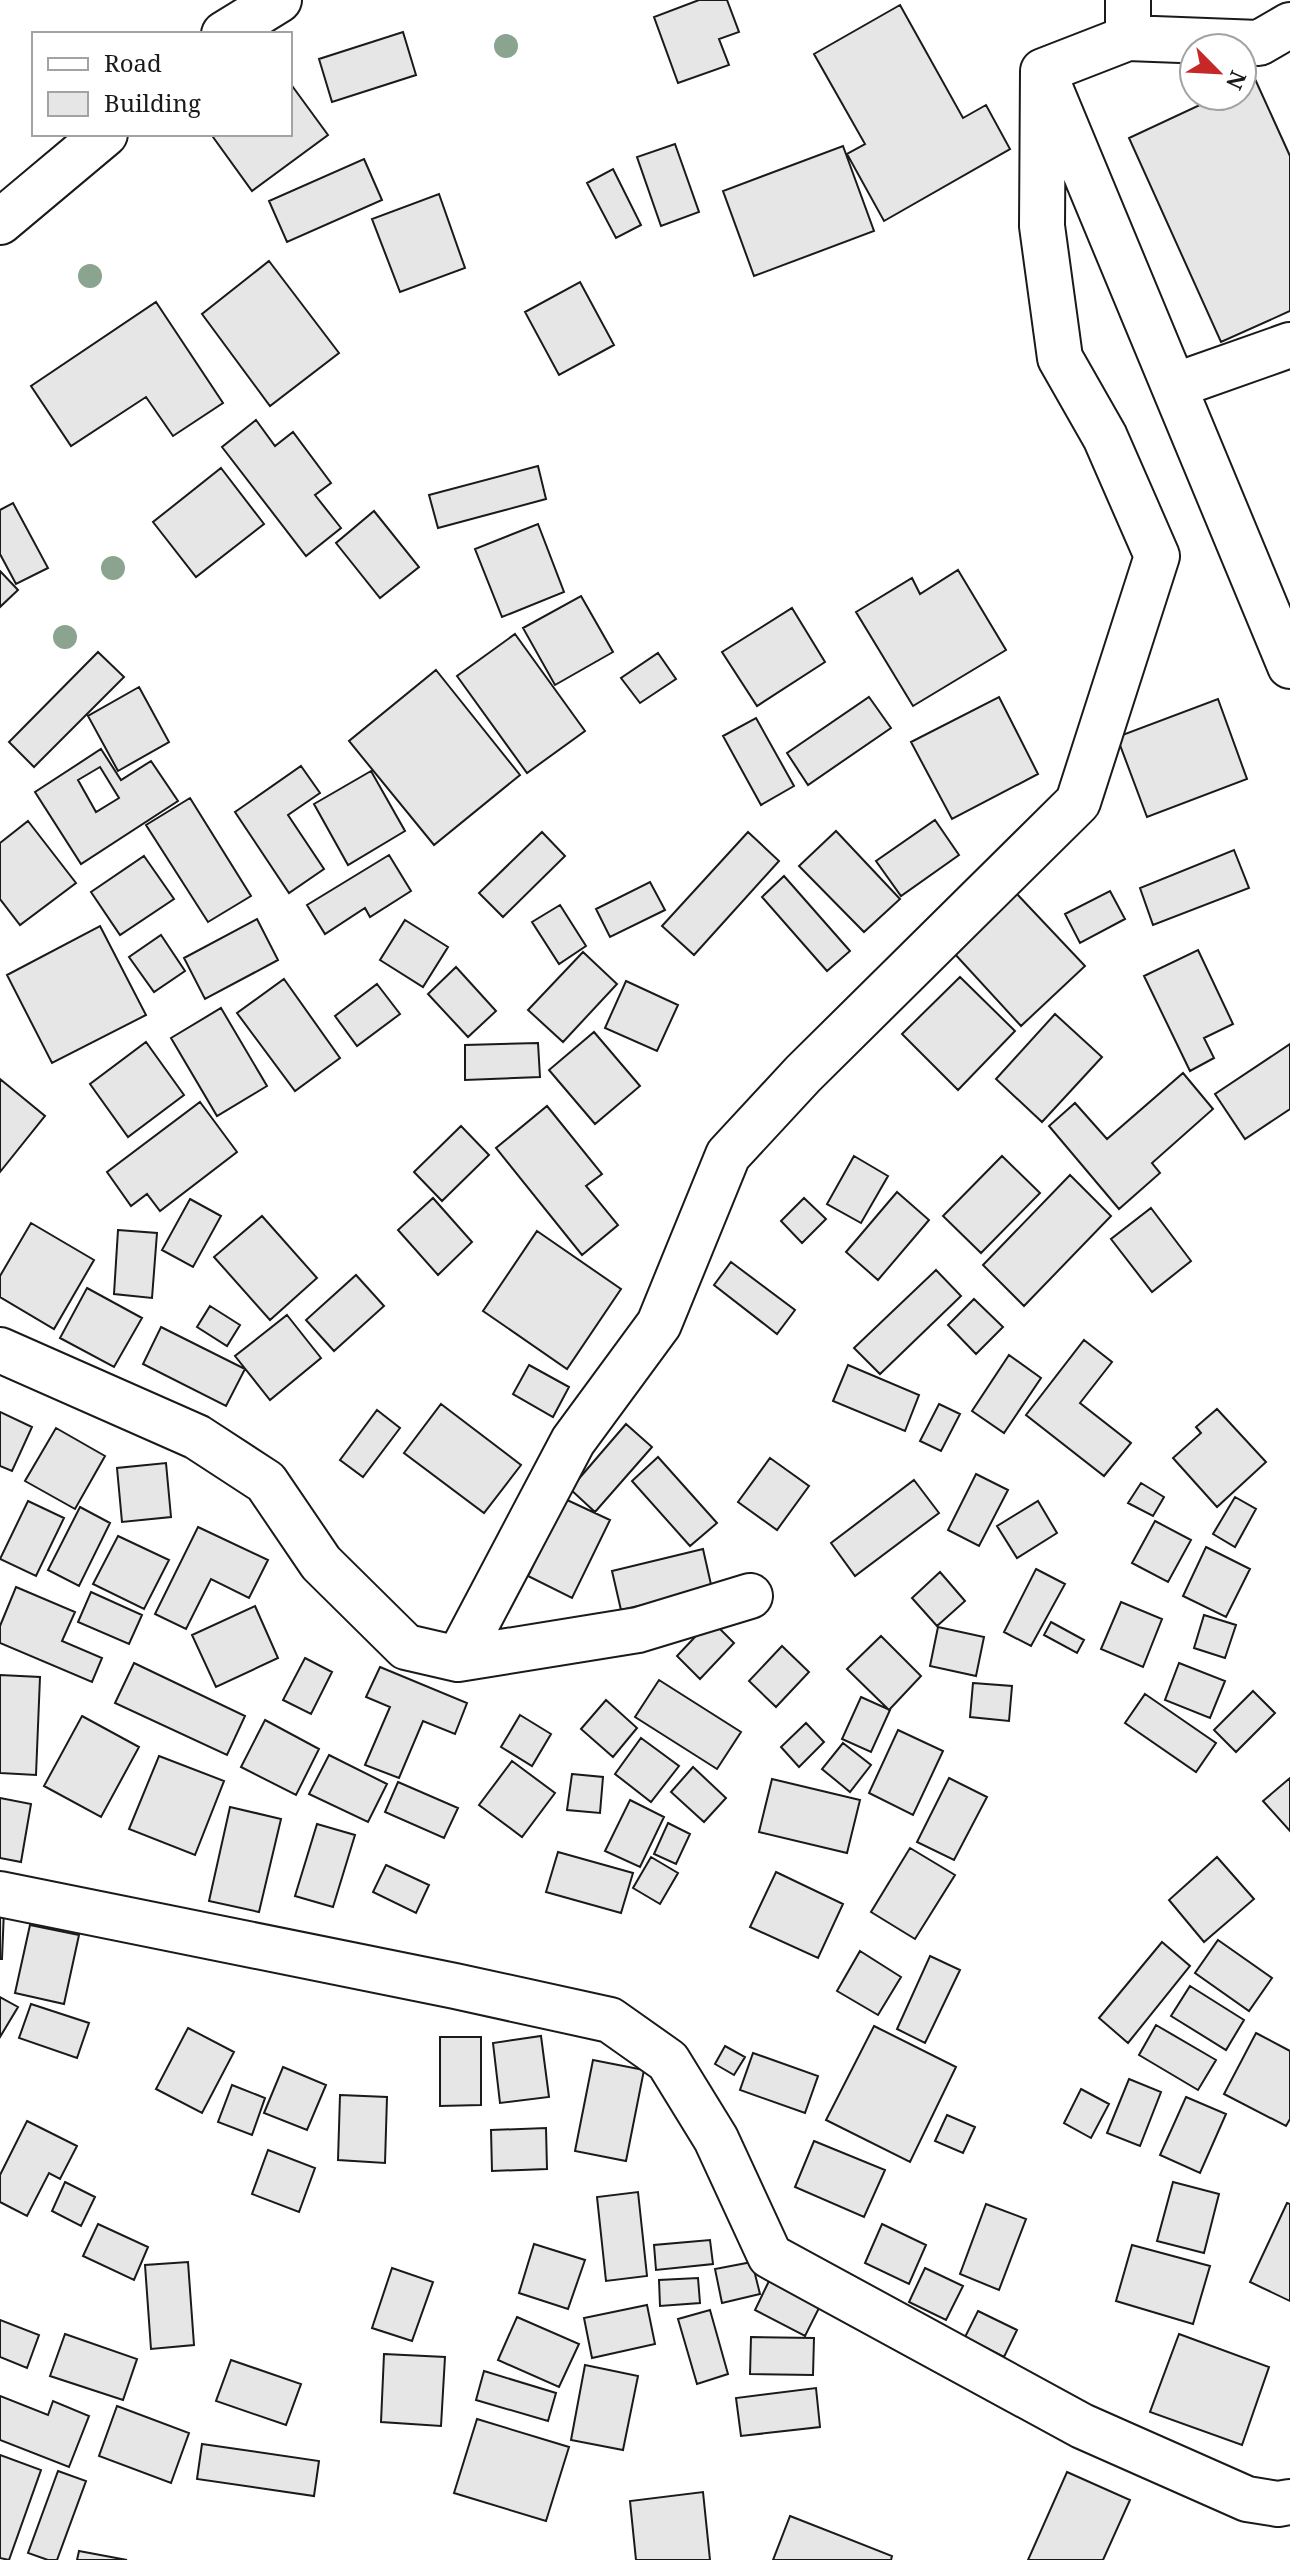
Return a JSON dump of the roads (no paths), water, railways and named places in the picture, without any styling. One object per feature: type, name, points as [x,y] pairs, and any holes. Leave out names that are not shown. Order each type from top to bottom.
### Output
[{"type":"street","points":[[227,32],[279,0]]},
{"type":"street","points":[[1043,71],[1128,19],[1259,43],[1290,25]]},
{"type":"street","points":[[1043,71],[1290,666]]},
{"type":"street","points":[[458,1659],[573,1441],[659,1324],[728,1155],[803,1074],[1078,802],[1157,556],[1105,437],[1060,358],[1042,226],[1043,71]]},
{"type":"street","points":[[0,222],[103,136]]},
{"type":"street","points":[[1174,386],[1290,345]]},
{"type":"street","points":[[0,1350],[197,1437],[266,1482],[321,1563],[406,1647],[458,1659],[638,1630],[750,1596]]},
{"type":"street","points":[[0,1894],[610,2020],[668,2061],[716,2139],[770,2256],[1082,2426],[1247,2499],[1278,2504],[1290,2502]]}]
